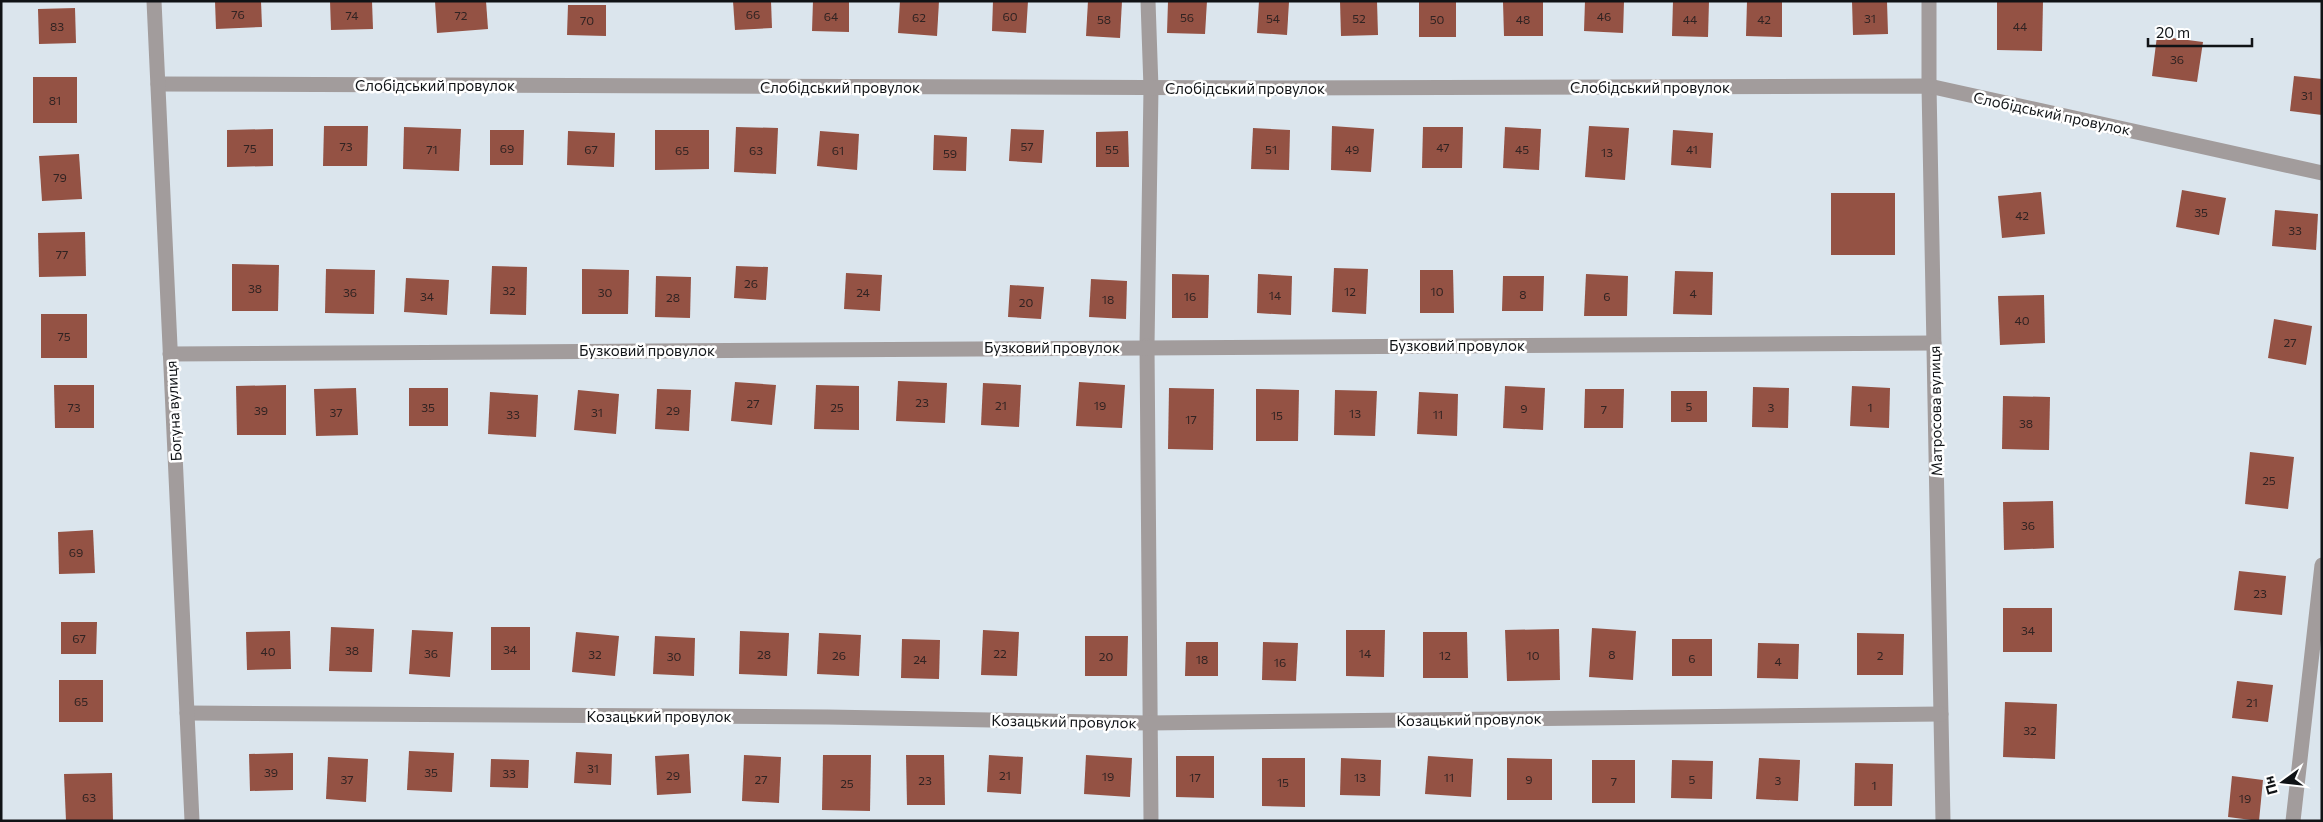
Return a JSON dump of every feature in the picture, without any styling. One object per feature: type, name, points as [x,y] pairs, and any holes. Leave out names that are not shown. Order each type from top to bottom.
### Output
[{"type":"street","name":"Богуна вулиця","points":[[154,1],[192,821]]},
{"type":"street","points":[[1148,1],[1151,88],[1147,346],[1148,722],[1151,821]]},
{"type":"street","name":"Матросова вулиця","points":[[1930,1],[1929,86],[1943,821]]},
{"type":"street","name":"Слобідський провулок","points":[[158,84],[1151,88],[1929,86],[2322,173]]},
{"type":"street","name":"Бузковий провулок","points":[[170,354],[1147,346],[1934,343]]},
{"type":"street","points":[[2293,821],[2322,565]]},
{"type":"street","name":"Козацький провулок","points":[[187,713],[828,717],[1148,722],[1941,714]]},
{"type":"building","points":[[215,1],[261,1],[262,27],[216,29]]},
{"type":"building","points":[[330,1],[372,1],[373,29],[331,30]]},
{"type":"building","points":[[435,1],[486,1],[488,29],[437,33]]},
{"type":"building","points":[[733,1],[771,1],[772,28],[735,30]]},
{"type":"building","points":[[813,1],[849,1],[849,32],[812,31]]},
{"type":"building","points":[[900,1],[939,1],[937,36],[898,33]]},
{"type":"building","points":[[993,1],[1028,1],[1026,33],[992,31]]},
{"type":"building","points":[[1088,1],[1122,1],[1120,38],[1086,36]]},
{"type":"building","points":[[1168,1],[1207,1],[1205,34],[1167,33]]},
{"type":"building","points":[[1259,1],[1289,2],[1287,35],[1257,33]]},
{"type":"building","points":[[1340,1],[1377,1],[1378,35],[1341,36]]},
{"type":"building","points":[[1419,1],[1456,1],[1456,37],[1419,37]]},
{"type":"building","points":[[1585,1],[1624,1],[1623,33],[1584,31]]},
{"type":"building","points":[[1673,1],[1709,1],[1708,37],[1672,36]]},
{"type":"building","points":[[1747,1],[1782,1],[1782,37],[1746,36]]},
{"type":"building","points":[[1852,1],[1887,1],[1888,34],[1853,35]]},
{"type":"building","points":[[1997,1],[2043,1],[2042,51],[1997,50]]},
{"type":"building","points":[[1503,2],[1543,2],[1543,36],[1504,36]]},
{"type":"building","points":[[568,5],[606,5],[606,36],[567,35]]},
{"type":"building","points":[[75,8],[76,43],[39,44],[38,9]]},
{"type":"building","points":[[2157,36],[2203,42],[2197,82],[2152,76]]},
{"type":"building","points":[[2294,76],[2322,79],[2322,115],[2290,111]]},
{"type":"building","points":[[33,77],[77,77],[77,123],[33,123]]},
{"type":"building","points":[[324,126],[368,126],[367,166],[323,166]]},
{"type":"building","points":[[1332,126],[1374,129],[1371,172],[1331,170]]},
{"type":"building","points":[[1589,126],[1629,128],[1625,180],[1585,177]]},
{"type":"building","points":[[404,127],[461,129],[459,171],[403,169]]},
{"type":"building","points":[[736,127],[778,128],[776,174],[734,172]]},
{"type":"building","points":[[1423,127],[1463,127],[1462,168],[1422,168]]},
{"type":"building","points":[[1505,127],[1541,129],[1539,170],[1503,168]]},
{"type":"building","points":[[1253,128],[1290,130],[1289,170],[1251,169]]},
{"type":"building","points":[[273,129],[273,166],[227,167],[227,130]]},
{"type":"building","points":[[1011,129],[1044,130],[1042,163],[1009,161]]},
{"type":"building","points":[[490,130],[524,130],[523,165],[490,165]]},
{"type":"building","points":[[655,130],[709,130],[709,169],[655,170]]},
{"type":"building","points":[[1673,130],[1713,133],[1711,168],[1671,165]]},
{"type":"building","points":[[568,131],[615,133],[614,167],[567,165]]},
{"type":"building","points":[[820,131],[859,134],[857,170],[817,166]]},
{"type":"building","points":[[1128,131],[1129,167],[1096,167],[1096,132]]},
{"type":"building","points":[[934,135],[967,137],[966,171],[933,170]]},
{"type":"building","points":[[79,154],[82,199],[42,201],[39,156]]},
{"type":"building","points":[[2182,190],[2226,198],[2219,235],[2176,227]]},
{"type":"building","points":[[2041,192],[2045,234],[2002,238],[1998,196]]},
{"type":"building","points":[[1831,193],[1895,193],[1895,255],[1831,255]]},
{"type":"building","points":[[2275,210],[2318,214],[2316,250],[2272,246]]},
{"type":"building","points":[[85,232],[86,276],[39,277],[38,233]]},
{"type":"building","points":[[232,264],[279,265],[278,311],[232,311]]},
{"type":"building","points":[[492,266],[527,267],[526,315],[490,314]]},
{"type":"building","points":[[736,266],[768,267],[766,300],[734,298]]},
{"type":"building","points":[[1334,268],[1368,269],[1366,314],[1332,312]]},
{"type":"building","points":[[326,269],[375,270],[374,314],[325,313]]},
{"type":"building","points":[[582,269],[629,270],[628,314],[582,314]]},
{"type":"building","points":[[1420,270],[1453,270],[1454,313],[1420,313]]},
{"type":"building","points":[[1675,271],[1713,272],[1712,315],[1673,314]]},
{"type":"building","points":[[846,273],[882,275],[880,311],[844,309]]},
{"type":"building","points":[[1172,274],[1209,275],[1208,318],[1172,318]]},
{"type":"building","points":[[1258,274],[1292,276],[1291,315],[1257,313]]},
{"type":"building","points":[[1586,274],[1628,276],[1627,316],[1584,316]]},
{"type":"building","points":[[656,276],[691,277],[690,318],[655,317]]},
{"type":"building","points":[[1503,276],[1544,276],[1543,311],[1502,311]]},
{"type":"building","points":[[406,278],[449,280],[447,315],[404,312]]},
{"type":"building","points":[[1091,279],[1127,281],[1126,319],[1089,317]]},
{"type":"building","points":[[1010,285],[1044,287],[1041,319],[1008,317]]},
{"type":"building","points":[[2044,295],[2045,343],[2000,345],[1998,296]]},
{"type":"building","points":[[41,314],[87,314],[87,358],[41,358]]},
{"type":"building","points":[[2274,319],[2312,326],[2306,365],[2268,358]]},
{"type":"building","points":[[898,381],[947,383],[945,423],[896,421]]},
{"type":"building","points":[[735,382],[776,385],[772,425],[731,421]]},
{"type":"building","points":[[1079,382],[1125,385],[1122,428],[1076,426]]},
{"type":"building","points":[[983,383],[1021,385],[1019,427],[981,425]]},
{"type":"building","points":[[54,385],[94,385],[94,428],[55,428]]},
{"type":"building","points":[[286,385],[286,435],[237,435],[236,386]]},
{"type":"building","points":[[816,385],[859,386],[859,430],[814,429]]},
{"type":"building","points":[[1505,386],[1545,388],[1543,430],[1503,428]]},
{"type":"building","points":[[1852,386],[1890,388],[1889,428],[1850,426]]},
{"type":"building","points":[[1753,387],[1789,388],[1788,428],[1752,427]]},
{"type":"building","points":[[356,388],[358,435],[316,436],[314,389]]},
{"type":"building","points":[[409,388],[448,388],[448,426],[409,426]]},
{"type":"building","points":[[1169,388],[1214,389],[1213,450],[1168,449]]},
{"type":"building","points":[[657,389],[691,390],[689,431],[655,429]]},
{"type":"building","points":[[1256,389],[1299,390],[1298,441],[1256,441]]},
{"type":"building","points":[[1585,389],[1624,389],[1623,428],[1584,428]]},
{"type":"building","points":[[578,390],[619,394],[616,434],[574,430]]},
{"type":"building","points":[[1335,390],[1377,391],[1375,436],[1334,435]]},
{"type":"building","points":[[1671,391],[1707,391],[1707,422],[1671,422]]},
{"type":"building","points":[[490,392],[538,395],[536,437],[488,434]]},
{"type":"building","points":[[1419,392],[1458,394],[1457,436],[1417,434]]},
{"type":"building","points":[[2003,396],[2050,397],[2049,450],[2002,449]]},
{"type":"building","points":[[2250,452],[2294,457],[2288,509],[2245,504]]},
{"type":"building","points":[[2053,501],[2054,548],[2004,550],[2003,502]]},
{"type":"building","points":[[93,530],[95,573],[59,574],[58,532]]},
{"type":"building","points":[[2239,571],[2286,576],[2282,615],[2234,610]]},
{"type":"building","points":[[2003,608],[2052,608],[2052,652],[2003,652]]},
{"type":"building","points":[[61,622],[97,622],[96,654],[61,654]]},
{"type":"building","points":[[331,627],[374,629],[372,672],[329,671]]},
{"type":"building","points":[[491,627],[530,627],[530,670],[491,670]]},
{"type":"building","points":[[1592,628],[1636,631],[1633,680],[1589,677]]},
{"type":"building","points":[[1559,629],[1560,680],[1507,681],[1505,630]]},
{"type":"building","points":[[412,630],[453,632],[450,677],[409,674]]},
{"type":"building","points":[[983,630],[1019,632],[1017,676],[981,675]]},
{"type":"building","points":[[1346,630],[1385,630],[1384,677],[1346,676]]},
{"type":"building","points":[[290,631],[291,669],[247,670],[246,632]]},
{"type":"building","points":[[740,631],[789,633],[787,676],[739,674]]},
{"type":"building","points":[[576,632],[619,636],[615,676],[572,672]]},
{"type":"building","points":[[1423,632],[1467,632],[1468,678],[1423,678]]},
{"type":"building","points":[[819,633],[861,635],[859,676],[817,674]]},
{"type":"building","points":[[1857,633],[1904,634],[1903,675],[1857,675]]},
{"type":"building","points":[[655,636],[695,638],[694,676],[653,674]]},
{"type":"building","points":[[1085,636],[1128,636],[1127,676],[1085,676]]},
{"type":"building","points":[[902,639],[940,640],[939,679],[901,678]]},
{"type":"building","points":[[1672,639],[1712,639],[1712,676],[1672,676]]},
{"type":"building","points":[[1186,642],[1218,642],[1218,676],[1185,676]]},
{"type":"building","points":[[1263,642],[1298,643],[1296,681],[1262,680]]},
{"type":"building","points":[[1758,643],[1799,644],[1798,679],[1757,678]]},
{"type":"building","points":[[59,680],[103,680],[103,722],[59,722]]},
{"type":"building","points":[[2237,681],[2273,685],[2268,722],[2232,718]]},
{"type":"building","points":[[2005,702],[2057,704],[2055,759],[2003,757]]},
{"type":"building","points":[[409,751],[454,753],[452,792],[407,790]]},
{"type":"building","points":[[576,752],[612,754],[611,785],[574,783]]},
{"type":"building","points":[[293,753],[293,790],[250,791],[249,754]]},
{"type":"building","points":[[689,754],[691,793],[657,795],[655,756]]},
{"type":"building","points":[[744,755],[781,757],[779,803],[742,801]]},
{"type":"building","points":[[823,755],[871,755],[870,811],[822,810]]},
{"type":"building","points":[[906,755],[944,755],[945,805],[907,805]]},
{"type":"building","points":[[989,755],[1023,757],[1021,794],[987,792]]},
{"type":"building","points":[[1086,755],[1132,758],[1130,797],[1084,794]]},
{"type":"building","points":[[1176,756],[1214,756],[1214,798],[1176,797]]},
{"type":"building","points":[[1428,756],[1473,759],[1471,797],[1425,794]]},
{"type":"building","points":[[328,757],[368,759],[366,802],[326,799]]},
{"type":"building","points":[[1262,758],[1305,758],[1305,807],[1262,806]]},
{"type":"building","points":[[1341,758],[1381,760],[1380,796],[1340,795]]},
{"type":"building","points":[[1507,758],[1552,759],[1552,800],[1507,800]]},
{"type":"building","points":[[1759,758],[1800,760],[1798,801],[1756,799]]},
{"type":"building","points":[[491,759],[529,760],[528,788],[490,787]]},
{"type":"building","points":[[1592,760],[1635,760],[1635,803],[1592,803]]},
{"type":"building","points":[[1672,760],[1713,761],[1712,799],[1671,798]]},
{"type":"building","points":[[1855,763],[1893,764],[1892,806],[1854,806]]},
{"type":"building","points":[[112,773],[113,820],[66,821],[64,774]]},
{"type":"building","points":[[2232,776],[2263,780],[2259,821],[2228,817]]}]
